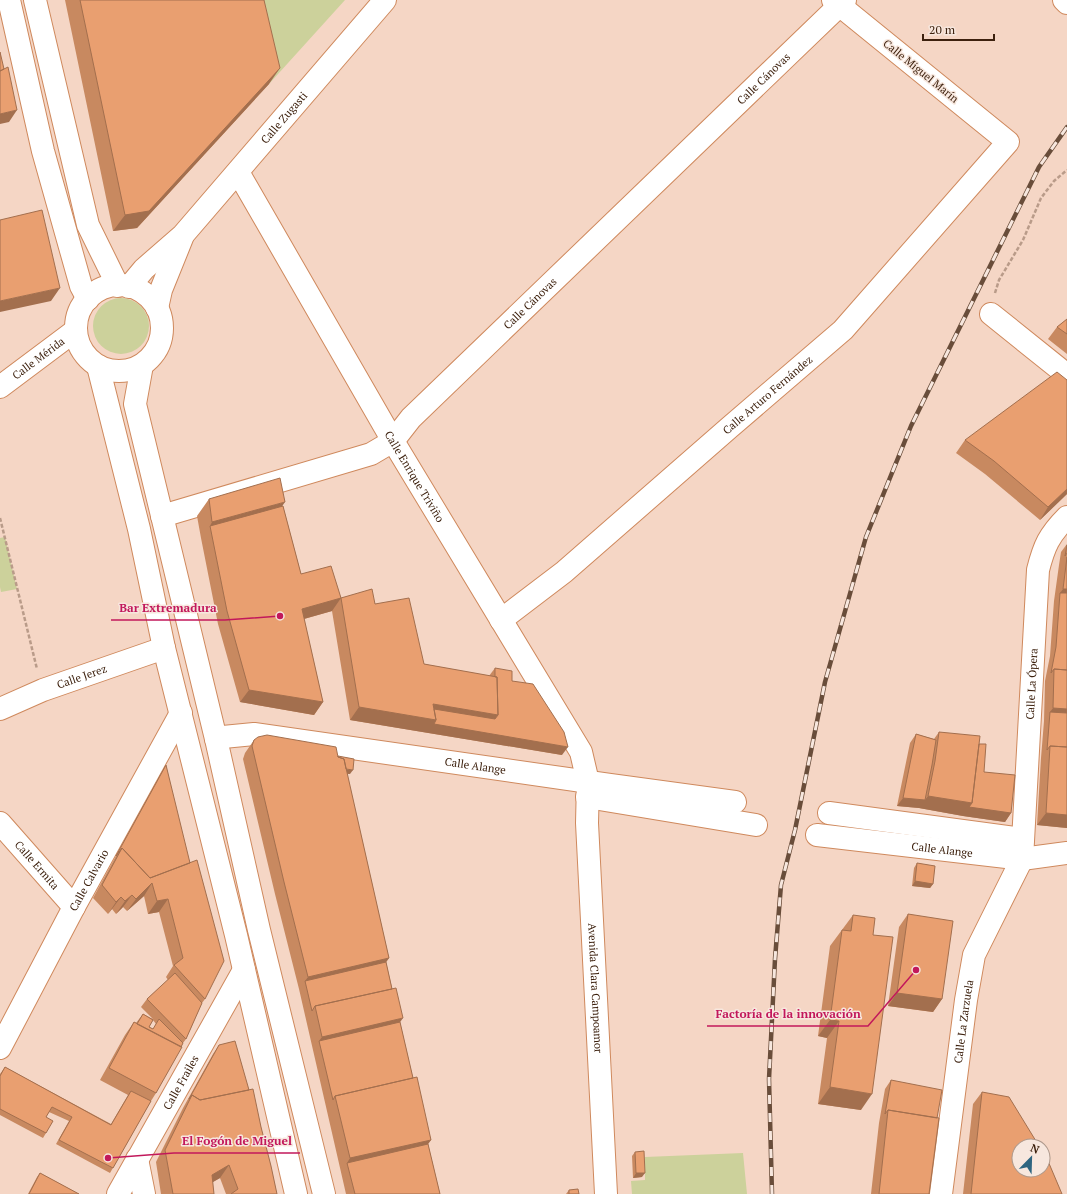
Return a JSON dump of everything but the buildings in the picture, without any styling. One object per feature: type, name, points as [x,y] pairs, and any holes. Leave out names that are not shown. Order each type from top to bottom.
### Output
[{"type":"street","points":[[9,0],[43,151],[81,286],[88,299]]},
{"type":"street","points":[[35,0],[88,225],[123,286]]},
{"type":"street","name":"Calle Zugasti","points":[[123,286],[183,235],[385,0]]},
{"type":"street","points":[[1064,0],[1067,3]]},
{"type":"street","name":"Calle Miguel Marín","points":[[839,2],[1008,142]]},
{"type":"street","name":"Calle Cánovas","points":[[162,516],[371,454],[393,441],[411,418],[839,2]]},
{"type":"street","name":"Calle Arturo Fernández","points":[[502,620],[564,572],[730,426],[843,330],[1008,142]]},
{"type":"street","name":"Calle Enrique Triviño","points":[[238,172],[393,441],[581,752],[587,789]]},
{"type":"street","name":"Calle Zugasti","points":[[158,308],[161,290],[183,235]]},
{"type":"street","points":[[123,286],[140,291],[150,298],[158,308],[162,321],[162,334],[159,346],[152,357],[142,365],[128,371],[112,371],[98,366],[87,357],[80,344],[76,330],[77,319],[81,308],[88,299],[97,292],[107,287],[123,286]]},
{"type":"street","points":[[991,314],[1067,375]]},
{"type":"street","name":"Calle Mérida","points":[[0,387],[76,330]]},
{"type":"street","points":[[142,365],[135,404],[216,739],[259,930],[324,1194]]},
{"type":"street","points":[[98,366],[139,529],[164,648],[244,970],[296,1194]]},
{"type":"street","name":"Calle La Ópera","points":[[1022,849],[1038,570],[1044,549],[1054,530],[1067,517]]},
{"type":"street","name":"Calle Jerez","points":[[0,709],[43,690],[164,648]]},
{"type":"street","name":"Calle Calvario","points":[[0,1048],[74,906],[181,713]]},
{"type":"street","name":"Calle Alange","points":[[216,739],[254,734],[587,789],[756,825]]},
{"type":"street","name":"Calle Alange","points":[[587,789],[736,802]]},
{"type":"street","name":"Avenida Clara Campoamor","points":[[587,789],[587,823],[606,1194]]},
{"type":"street","name":"Calle Alange","points":[[829,813],[1022,849]]},
{"type":"street","name":"Calle Ermita","points":[[0,823],[74,906]]},
{"type":"street","name":"Calle Alange","points":[[817,835],[1067,853]]},
{"type":"street","name":"Calle La Zarzuela","points":[[941,1194],[966,1000],[974,955],[1022,849]]},
{"type":"street","name":"Calle Frailes","points":[[118,1194],[244,970]]},
{"type":"street","points":[[137,1158],[144,1194]]},
{"type":"path","points":[[991,314],[999,280],[1022,240],[1041,198],[1054,181],[1067,170]]},
{"type":"path","points":[[0,518],[43,690]]},
{"type":"green space","points":[[249,0],[345,0],[269,84]]},
{"type":"green space","points":[[121,298],[132,300],[141,306],[147,315],[149,326],[147,337],[141,346],[132,352],[121,354],[110,352],[101,346],[95,337],[93,326],[95,315],[101,306],[110,300]]},
{"type":"green space","points":[[5,537],[17,589],[1,592],[0,538]]},
{"type":"green space","points":[[743,1153],[747,1194],[632,1194],[631,1181],[645,1180],[645,1157]]},
{"type":"railway","points":[[772,1194],[769,1079],[775,959],[781,885],[795,830],[825,682],[866,537],[911,426],[1039,167],[1067,127]]},
{"type":"place","name":"Bar Extremadura","points":[[280,616]]},
{"type":"place","name":"Factoría de la innovación","points":[[916,970]]},
{"type":"place","name":"El Fogón de Miguel","points":[[108,1158]]}]
